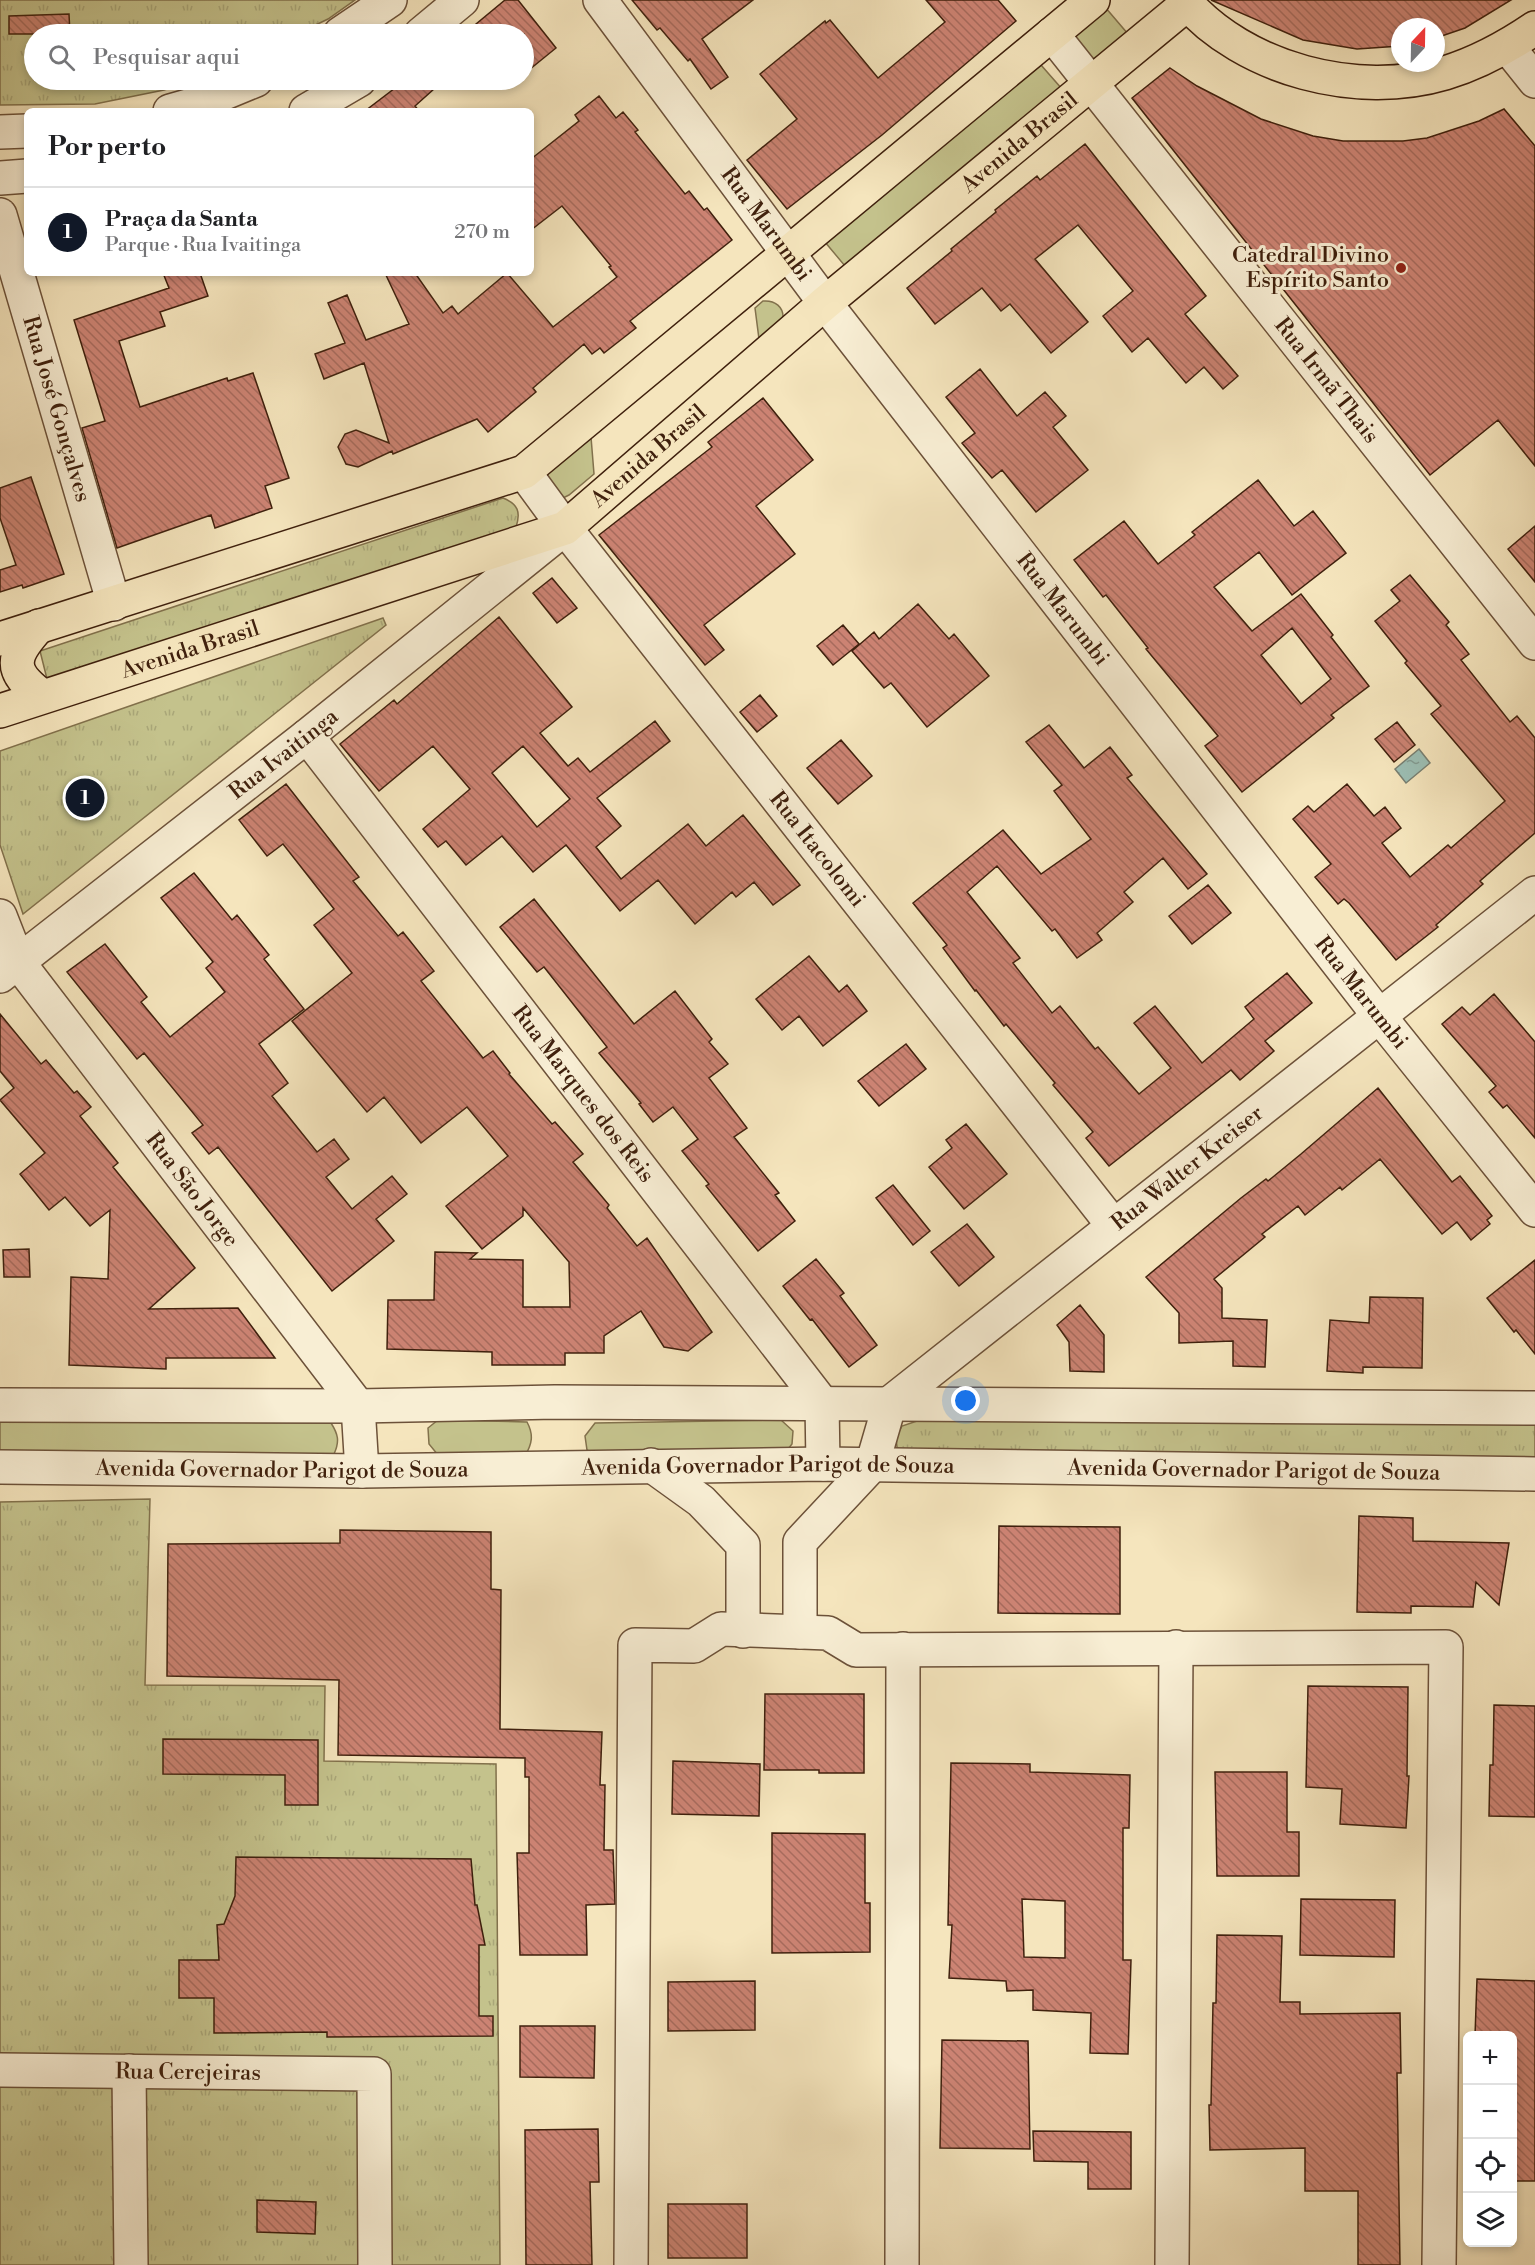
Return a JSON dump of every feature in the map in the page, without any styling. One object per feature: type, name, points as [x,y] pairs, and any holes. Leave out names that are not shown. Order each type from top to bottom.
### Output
[{"type":"main road","points":[[0,639],[524,472],[1093,0]]},
{"type":"main road","points":[[1186,2],[1214,27],[1273,62],[1306,74],[1375,83],[1421,78],[1476,62],[1535,28]]},
{"type":"main road","name":"Avenida Brasil","points":[[0,711],[565,528],[825,303],[1186,2]]},
{"type":"main road","points":[[39,626],[21,646],[17,659],[19,673],[27,684],[42,696]]},
{"type":"street","points":[[355,24],[390,0]]},
{"type":"street","points":[[433,24],[462,0]]},
{"type":"street","name":"Rua Marumbi","points":[[600,0],[825,303],[1380,1017],[1535,1210]]},
{"type":"street","name":"Rua Irmã Thais","points":[[1052,34],[1535,643]]},
{"type":"street","points":[[1507,46],[1535,81]]},
{"type":"street","points":[[181,108],[232,90]]},
{"type":"street","points":[[311,108],[342,90]]},
{"type":"street","points":[[0,132],[24,131]]},
{"type":"street","points":[[0,178],[24,176]]},
{"type":"street","name":"Rua José Gonçalves","points":[[0,214],[9,280],[114,604]]},
{"type":"street","name":"Rua Itacolomi","points":[[524,472],[565,528],[1113,1225]]},
{"type":"street","name":"Rua Ivaitinga","points":[[9,969],[307,736],[565,528]]},
{"type":"street","name":"Rua Marques dos Reis","points":[[307,736],[822,1403]]},
{"type":"street","name":"Rua Walter Kreiser","points":[[890,1403],[1535,893]]},
{"type":"street","name":"Rua São Jorge","points":[[0,916],[9,969],[358,1406]]},
{"type":"street","points":[[0,1405],[358,1406],[555,1402],[1535,1408]]},
{"type":"street","points":[[822,1403],[823,1464]]},
{"type":"street","points":[[800,1632],[800,1542],[872,1465],[890,1403]]},
{"type":"street","points":[[358,1406],[362,1471]]},
{"type":"street","name":"Avenida Governador Parigot de Souza","points":[[0,1467],[362,1471],[823,1464],[1535,1474]]},
{"type":"street","points":[[651,1465],[701,1501],[743,1545],[743,1631]]},
{"type":"street","points":[[631,2265],[635,1645],[693,1646],[721,1629],[828,1633],[856,1650],[1446,1647],[1439,2265]]},
{"type":"street","points":[[1172,2265],[1176,1647]]},
{"type":"street","points":[[902,2265],[903,1649]]},
{"type":"street","name":"Rua Cerejeiras","points":[[0,2070],[374,2074],[375,2265]]},
{"type":"street","points":[[129,2071],[131,2265]]},
{"type":"green space","points":[[0,0],[355,0],[318,24],[24,24],[24,90],[164,90],[95,104],[0,105]]},
{"type":"green space","points":[[1105,7],[1128,34],[1094,62],[1072,35]]},
{"type":"green space","points":[[1041,65],[1062,89],[845,266],[825,242]]},
{"type":"green space","points":[[763,301],[778,305],[783,319],[759,339],[755,308]]},
{"type":"green space","points":[[591,437],[594,474],[561,499],[546,475]]},
{"type":"green space","points":[[503,498],[517,509],[516,527],[47,679],[40,651]]},
{"type":"green space","points":[[383,618],[386,625],[23,914],[0,845],[0,751]]},
{"type":"green space","points":[[438,1420],[527,1422],[531,1431],[531,1443],[525,1456],[438,1455],[429,1444],[428,1428]]},
{"type":"green space","points":[[781,1420],[793,1431],[792,1444],[784,1454],[597,1456],[587,1450],[585,1436],[595,1423]]},
{"type":"green space","points":[[0,1421],[331,1423],[338,1441],[334,1454],[324,1458],[0,1457]]},
{"type":"green space","points":[[917,1421],[1535,1423],[1535,1460],[907,1456],[897,1447],[896,1438],[902,1426]]},
{"type":"green space","points":[[150,1499],[145,1685],[325,1686],[324,1761],[496,1764],[500,2265],[0,2265],[0,1502]]},
{"type":"water","points":[[1419,749],[1430,763],[1406,783],[1395,769]]},
{"type":"building","points":[[505,0],[518,0],[556,48],[534,66],[534,24],[476,24]]},
{"type":"building","points":[[632,0],[753,0],[702,39],[728,77],[711,89],[690,59],[688,61],[660,28],[657,30]]},
{"type":"building","points":[[926,0],[998,0],[1016,21],[882,135],[787,209],[747,160],[797,119],[760,74],[825,21],[826,23],[830,20],[878,78],[945,22]]},
{"type":"building","points":[[1211,0],[1511,0],[1465,28],[1445,35],[1445,18],[1391,18],[1391,47],[1357,49],[1303,40]]},
{"type":"building","points":[[69,14],[70,24],[24,24],[24,34],[9,34],[9,16]]},
{"type":"building","name":"Catedral Divino Espírito Santo","points":[[1170,68],[1197,86],[1261,119],[1313,136],[1343,141],[1403,141],[1427,138],[1479,121],[1504,109],[1535,146],[1535,466],[1498,420],[1430,475],[1132,98]]},
{"type":"building","points":[[392,90],[433,90],[415,106],[417,108],[369,108]]},
{"type":"building","points":[[599,96],[616,118],[623,112],[638,130],[635,132],[685,194],[689,191],[704,210],[707,208],[732,240],[630,321],[636,328],[604,353],[600,348],[592,354],[584,344],[533,388],[536,392],[488,432],[477,419],[393,454],[392,451],[358,467],[346,464],[338,447],[345,434],[356,430],[389,443],[364,363],[324,379],[315,354],[345,343],[328,303],[347,295],[366,340],[409,324],[386,276],[417,276],[443,313],[452,306],[458,314],[503,276],[510,276],[553,327],[617,277],[609,267],[611,266],[562,206],[534,228],[534,157],[579,121],[575,115]]},
{"type":"building","points":[[1085,144],[1206,296],[1185,314],[1238,376],[1223,389],[1204,367],[1186,383],[1148,338],[1132,352],[1103,316],[1133,291],[1078,225],[1035,259],[1088,322],[1051,353],[1010,304],[1001,311],[982,288],[935,324],[907,288],[1037,176],[1040,180]]},
{"type":"building","points":[[164,276],[201,276],[208,296],[160,312],[165,326],[119,341],[140,407],[227,378],[228,381],[253,373],[289,478],[265,486],[272,508],[215,528],[211,515],[117,548],[82,428],[105,421],[74,320],[169,288]]},
{"type":"building","points":[[980,369],[1017,416],[1045,392],[1066,416],[1053,427],[1088,470],[1036,512],[1002,470],[992,478],[962,443],[975,433],[946,397]]},
{"type":"building","points":[[763,398],[813,460],[756,506],[795,554],[704,625],[724,650],[705,665],[599,535],[712,447],[708,442]]},
{"type":"building","points":[[31,477],[64,574],[23,588],[22,585],[0,592],[0,570],[16,565],[0,518],[0,488]]},
{"type":"building","points":[[1258,480],[1294,526],[1313,511],[1346,553],[1292,595],[1259,552],[1214,587],[1252,631],[1301,594],[1369,686],[1331,715],[1334,718],[1242,792],[1205,746],[1218,736],[1146,649],[1148,648],[1106,595],[1103,597],[1074,560],[1124,521],[1158,564],[1195,535],[1192,532]],"holes":[[[1292,628],[1331,679],[1301,704],[1261,655]]]},
{"type":"building","points":[[1535,526],[1535,582],[1508,549]]},
{"type":"building","points":[[1410,575],[1449,622],[1446,625],[1469,654],[1461,660],[1510,722],[1517,716],[1535,738],[1535,833],[1480,881],[1483,884],[1436,925],[1438,927],[1396,960],[1349,903],[1344,899],[1338,904],[1315,877],[1331,864],[1293,819],[1308,806],[1314,812],[1347,784],[1374,816],[1385,807],[1401,828],[1382,843],[1410,877],[1448,845],[1451,848],[1505,801],[1431,714],[1441,706],[1405,663],[1407,661],[1375,621],[1400,601],[1391,590]]},
{"type":"building","points":[[552,578],[577,608],[557,623],[533,593]]},
{"type":"building","points":[[918,604],[949,639],[954,634],[989,676],[927,727],[891,683],[884,688],[852,651],[874,632],[879,639]]},
{"type":"building","points":[[499,617],[572,707],[540,733],[568,766],[578,758],[590,772],[655,721],[670,741],[597,798],[621,826],[596,847],[621,879],[688,824],[706,846],[743,815],[800,885],[773,905],[754,882],[736,897],[732,892],[695,924],[658,880],[620,911],[566,845],[533,872],[502,836],[466,865],[446,841],[438,847],[423,829],[470,789],[433,746],[379,791],[340,744],[394,700],[397,704]],"holes":[[[523,746],[570,799],[537,827],[492,773]]]},
{"type":"building","points":[[843,625],[859,644],[833,665],[817,646]]},
{"type":"building","points":[[760,695],[777,716],[757,732],[740,712]]},
{"type":"building","points":[[1397,722],[1415,745],[1394,762],[1375,739]]},
{"type":"building","points":[[1049,725],[1084,768],[1110,747],[1132,775],[1127,778],[1207,874],[1188,889],[1163,858],[1124,892],[1133,902],[1097,933],[1102,940],[1077,958],[1055,929],[1052,931],[997,866],[967,892],[1020,958],[1013,963],[1052,1013],[1060,1006],[1095,1049],[1098,1047],[1139,1094],[1171,1068],[1134,1023],[1155,1006],[1202,1063],[1254,1019],[1245,1007],[1287,973],[1312,1003],[1265,1041],[1274,1051],[1240,1080],[1231,1070],[1109,1166],[1086,1138],[1093,1132],[1006,1024],[1004,1026],[975,991],[943,948],[947,945],[913,903],[1003,830],[1041,874],[1091,839],[1054,791],[1062,785],[1026,742]]},
{"type":"building","points":[[841,740],[872,776],[838,804],[807,768]]},
{"type":"building","points":[[286,784],[359,877],[353,881],[398,936],[403,932],[434,971],[421,981],[483,1058],[493,1051],[509,1074],[552,1124],[555,1122],[583,1154],[573,1162],[609,1205],[607,1208],[637,1246],[647,1238],[712,1332],[688,1351],[664,1347],[641,1311],[604,1336],[604,1353],[565,1353],[565,1365],[492,1365],[492,1352],[387,1349],[388,1300],[434,1300],[435,1252],[477,1253],[470,1259],[523,1260],[523,1307],[570,1307],[569,1262],[523,1208],[523,1216],[482,1249],[446,1206],[508,1156],[467,1107],[421,1143],[384,1097],[367,1112],[292,1021],[352,973],[314,925],[334,909],[283,844],[267,856],[239,820]]},
{"type":"building","points":[[194,873],[232,920],[237,915],[269,955],[264,959],[304,1009],[259,1044],[288,1083],[272,1096],[317,1152],[334,1139],[349,1159],[326,1177],[352,1209],[392,1176],[407,1194],[376,1219],[394,1241],[332,1291],[218,1147],[209,1154],[192,1133],[203,1125],[144,1053],[137,1059],[67,972],[105,944],[147,997],[141,1002],[170,1037],[225,992],[206,968],[213,962],[161,898]]},
{"type":"building","points":[[1208,885],[1231,913],[1192,944],[1169,916]]},
{"type":"building","points":[[534,899],[634,1024],[675,991],[712,1039],[709,1042],[728,1064],[709,1078],[747,1128],[734,1137],[779,1193],[775,1195],[795,1221],[758,1251],[706,1186],[709,1184],[682,1151],[698,1139],[673,1107],[653,1122],[639,1104],[641,1103],[599,1053],[607,1047],[544,967],[537,972],[500,927]]},
{"type":"building","points":[[809,956],[839,992],[847,985],[867,1011],[823,1046],[799,1016],[782,1030],[756,999]]},
{"type":"building","points":[[1494,994],[1535,1042],[1535,1138],[1507,1105],[1503,1108],[1489,1092],[1496,1086],[1442,1024],[1462,1007],[1470,1015]]},
{"type":"building","points":[[0,1014],[41,1064],[46,1060],[74,1093],[77,1091],[91,1107],[80,1116],[118,1163],[113,1167],[195,1268],[149,1309],[238,1308],[275,1358],[166,1358],[166,1369],[69,1365],[71,1277],[108,1279],[110,1210],[90,1226],[65,1197],[49,1210],[20,1174],[45,1153],[0,1100],[14,1088],[0,1071]]},
{"type":"building","points":[[906,1044],[926,1069],[879,1106],[858,1081]]},
{"type":"building","points":[[1378,1088],[1452,1182],[1460,1176],[1492,1216],[1487,1220],[1490,1224],[1471,1240],[1457,1222],[1442,1234],[1380,1159],[1342,1190],[1340,1187],[1305,1215],[1298,1206],[1262,1234],[1265,1237],[1214,1279],[1222,1288],[1222,1318],[1267,1320],[1265,1367],[1233,1366],[1233,1341],[1179,1343],[1179,1313],[1146,1277],[1241,1198],[1266,1179],[1268,1181]]},
{"type":"building","points":[[966,1124],[1007,1174],[964,1209],[929,1167],[952,1148],[946,1140]]},
{"type":"building","points":[[893,1185],[930,1231],[913,1245],[876,1198]]},
{"type":"building","points":[[967,1224],[994,1257],[959,1286],[931,1252]]},
{"type":"building","points":[[29,1249],[30,1277],[4,1277],[3,1250]]},
{"type":"building","points":[[816,1259],[844,1293],[840,1296],[877,1345],[849,1367],[783,1286]]},
{"type":"building","points":[[1535,1260],[1535,1354],[1487,1298]]},
{"type":"building","points":[[1370,1297],[1423,1298],[1422,1368],[1363,1367],[1363,1373],[1327,1371],[1330,1320],[1369,1323]]},
{"type":"building","points":[[1080,1305],[1104,1335],[1104,1372],[1070,1371],[1069,1342],[1057,1325]]},
{"type":"building","points":[[1359,1516],[1413,1518],[1413,1541],[1509,1543],[1499,1605],[1476,1582],[1473,1607],[1411,1606],[1411,1613],[1357,1612]]},
{"type":"building","points":[[999,1526],[1120,1527],[1120,1614],[998,1613]]},
{"type":"building","points":[[340,1530],[491,1532],[491,1589],[501,1590],[500,1729],[602,1732],[600,1785],[605,1785],[604,1850],[613,1850],[615,1904],[586,1905],[587,1955],[520,1955],[517,1853],[529,1853],[529,1777],[525,1777],[525,1758],[338,1755],[339,1680],[167,1676],[168,1544],[340,1543]]},
{"type":"building","points":[[1308,1686],[1408,1687],[1407,1776],[1409,1776],[1406,1828],[1340,1824],[1342,1789],[1306,1787]]},
{"type":"building","points":[[765,1694],[864,1694],[864,1773],[764,1770]]},
{"type":"building","points":[[1494,1705],[1535,1706],[1535,1817],[1489,1816]]},
{"type":"building","points":[[163,1739],[318,1740],[318,1805],[285,1805],[285,1775],[163,1774]]},
{"type":"building","points":[[673,1761],[760,1764],[759,1816],[672,1814]]},
{"type":"building","points":[[951,1763],[1030,1764],[1030,1772],[1130,1775],[1129,1828],[1123,1828],[1123,1960],[1131,1960],[1128,2054],[1090,2053],[1091,2013],[1033,2010],[1033,1990],[1007,1991],[1006,1981],[949,1978],[952,1925],[948,1925]],"holes":[[[1022,1899],[1065,1901],[1065,1958],[1024,1957]]]},
{"type":"building","points":[[1215,1772],[1287,1772],[1287,1832],[1299,1832],[1299,1876],[1217,1876]]},
{"type":"building","points":[[772,1833],[865,1834],[865,1903],[870,1903],[870,1952],[772,1953]]},
{"type":"building","points":[[236,1857],[471,1859],[475,1905],[477,1905],[485,1945],[479,1945],[479,2016],[493,2016],[493,2036],[327,2037],[327,2032],[214,2033],[214,1998],[179,1998],[179,1960],[219,1960],[217,1925],[224,1924],[235,1896]]},
{"type":"building","points":[[1301,1899],[1395,1900],[1394,1957],[1300,1955]]},
{"type":"building","points":[[1217,1935],[1282,1936],[1280,2002],[1300,2002],[1300,2014],[1400,2013],[1401,2073],[1397,2073],[1400,2265],[1358,2265],[1358,2191],[1305,2191],[1305,2148],[1210,2150],[1209,2105],[1211,2105],[1213,2003],[1216,2003]]},
{"type":"building","points":[[1477,1979],[1535,1981],[1535,2181],[1517,2181],[1517,2031],[1475,2031]]},
{"type":"building","points":[[755,1981],[755,2030],[668,2031],[668,1982]]},
{"type":"building","points":[[520,2026],[595,2026],[594,2078],[520,2077]]},
{"type":"building","points":[[942,2040],[1028,2041],[1030,2149],[940,2148]]},
{"type":"building","points":[[598,2129],[599,2182],[590,2182],[592,2265],[526,2265],[525,2130]]},
{"type":"building","points":[[1033,2131],[1131,2132],[1131,2189],[1088,2189],[1088,2162],[1034,2161]]},
{"type":"building","points":[[257,2200],[316,2202],[315,2234],[257,2232]]},
{"type":"building","points":[[668,2204],[747,2204],[747,2258],[668,2258]]},
{"type":"place","name":"Catedral Divino Espírito Santo","points":[[1401,268]]},
{"type":"place","name":"Praça da Santa","points":[[85,798]]}]
